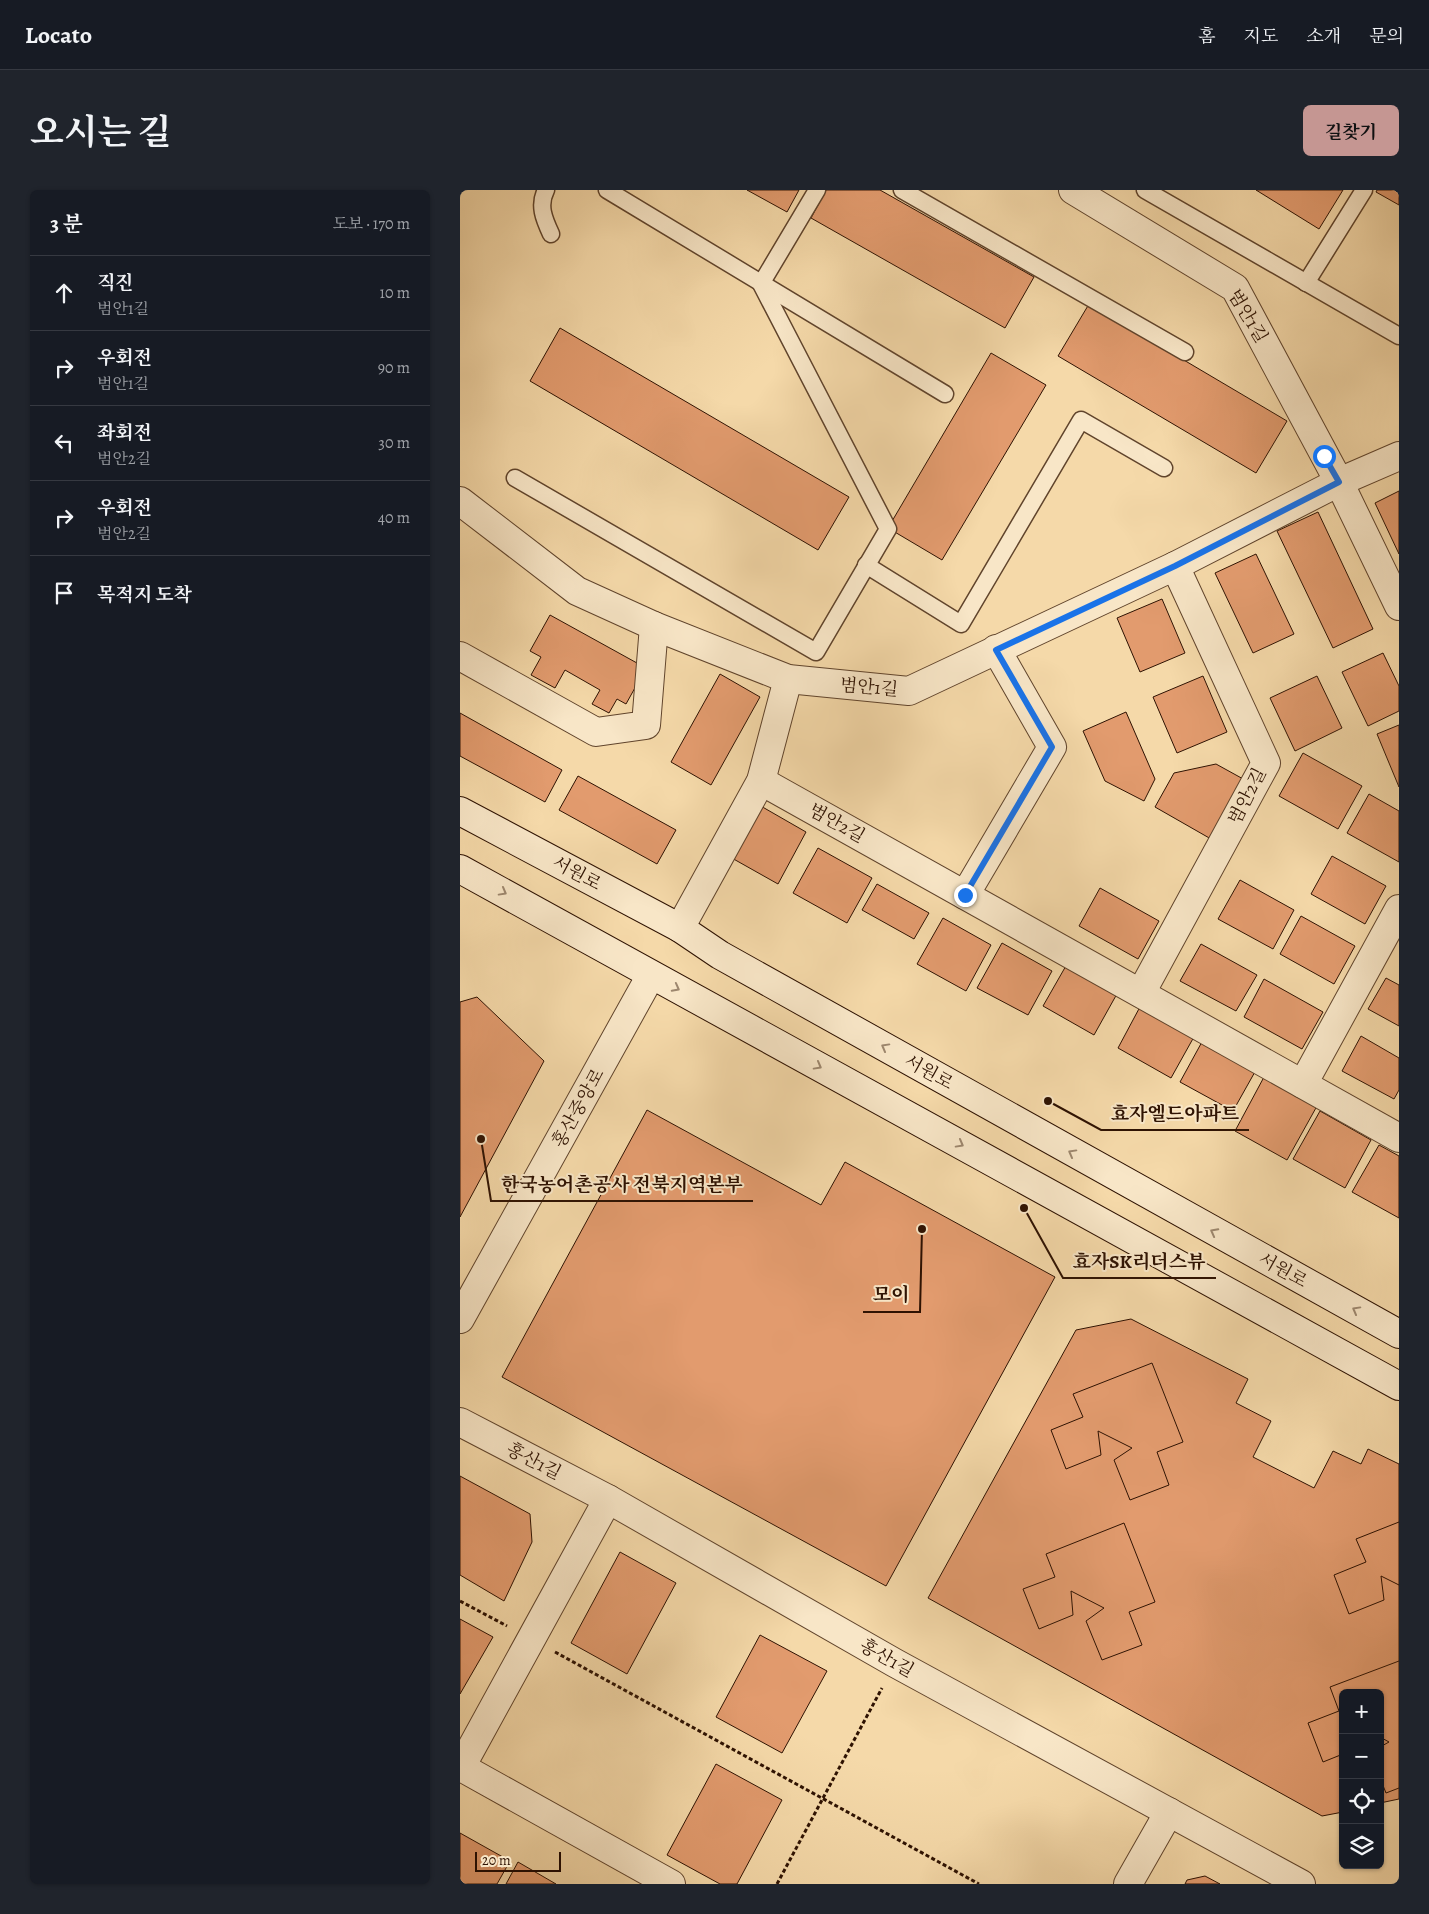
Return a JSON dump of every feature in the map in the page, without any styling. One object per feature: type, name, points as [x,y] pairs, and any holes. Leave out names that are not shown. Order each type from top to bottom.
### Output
[{"type":"street","name":"범안1길","points":[[1073,190],[1236,288],[1339,482]]},
{"type":"street","name":"범안1길","points":[[460,501],[577,592],[654,626],[788,679],[909,691],[1175,566],[1339,482],[1399,456]]},
{"type":"street","points":[[1339,482],[1399,606]]},
{"type":"street","name":"범안2길","points":[[1141,993],[1266,763],[1175,566]]},
{"type":"street","points":[[460,656],[596,732],[646,725],[654,626]]},
{"type":"street","points":[[965,895],[1052,747],[996,650]]},
{"type":"street","points":[[680,928],[761,781],[788,679]]},
{"type":"street","name":"범안2길","points":[[761,781],[1399,1138]]},
{"type":"street","name":"서원로","points":[[460,811],[680,928],[720,955],[1399,1334]]},
{"type":"street","points":[[460,869],[1399,1386]]},
{"type":"street","points":[[1303,1084],[1399,909]]},
{"type":"street","name":"홍산중앙로","points":[[460,1319],[652,975]]},
{"type":"street","name":"홍산1길","points":[[460,1422],[608,1499],[895,1663],[1301,1884]]},
{"type":"street","points":[[608,1499],[461,1766],[671,1884]]},
{"type":"street","points":[[1128,1884],[1169,1812]]},
{"type":"lane","points":[[546,190],[543,195],[542,213],[550,234]]},
{"type":"lane","points":[[607,190],[945,394]]},
{"type":"lane","points":[[761,284],[817,190]]},
{"type":"lane","points":[[902,190],[1186,352]]},
{"type":"lane","points":[[1145,190],[1399,336]]},
{"type":"lane","points":[[1306,283],[1364,190]]},
{"type":"lane","points":[[515,478],[816,652],[888,529],[761,284]]},
{"type":"lane","points":[[866,565],[961,624],[1081,420],[1164,468]]},
{"type":"path","points":[[460,1601],[515,1630]]},
{"type":"path","points":[[554,1652],[979,1884]]},
{"type":"path","points":[[777,1884],[882,1688]]},
{"type":"building","points":[[747,190],[799,190],[787,212]]},
{"type":"building","points":[[826,190],[880,190],[1034,277],[1005,328],[811,218]]},
{"type":"building","points":[[1256,190],[1343,190],[1319,229]]},
{"type":"building","points":[[1377,190],[1399,190],[1399,205],[1376,192]]},
{"type":"building","points":[[1089,304],[1287,421],[1256,473],[1058,356]]},
{"type":"building","points":[[560,328],[849,497],[818,550],[530,381]]},
{"type":"building","points":[[991,353],[1046,385],[942,560],[888,528]]},
{"type":"building","points":[[1399,491],[1399,554],[1375,503]]},
{"type":"building","points":[[1318,512],[1373,629],[1333,648],[1277,531]]},
{"type":"building","points":[[1256,554],[1294,634],[1253,653],[1215,573]]},
{"type":"building","points":[[1162,599],[1185,653],[1140,672],[1117,618]]},
{"type":"building","points":[[550,615],[646,668],[626,704],[617,699],[609,713],[592,704],[600,690],[565,670],[555,688],[531,675],[541,657],[530,651]]},
{"type":"building","points":[[1383,653],[1399,686],[1399,711],[1368,726],[1342,672]]},
{"type":"building","points":[[720,674],[760,697],[711,785],[671,762]]},
{"type":"building","points":[[1203,676],[1227,732],[1177,753],[1153,697]]},
{"type":"building","points":[[1317,676],[1342,728],[1295,751],[1270,698]]},
{"type":"building","points":[[1126,712],[1155,779],[1144,801],[1105,781],[1083,731]]},
{"type":"building","points":[[460,713],[562,770],[545,802],[460,756]]},
{"type":"building","points":[[1399,725],[1399,787],[1377,734]]},
{"type":"building","points":[[1303,753],[1362,786],[1338,829],[1279,796]]},
{"type":"building","points":[[1216,764],[1245,780],[1211,839],[1155,807],[1174,773]]},
{"type":"building","points":[[578,776],[676,830],[657,864],[559,810]]},
{"type":"building","points":[[1369,794],[1399,811],[1399,862],[1347,833]]},
{"type":"building","points":[[759,805],[806,832],[778,884],[730,857]]},
{"type":"building","points":[[818,848],[872,878],[847,923],[793,893]]},
{"type":"building","points":[[1332,856],[1386,886],[1365,924],[1311,894]]},
{"type":"building","points":[[1240,880],[1294,910],[1273,949],[1218,919]]},
{"type":"building","points":[[877,884],[929,913],[914,939],[862,910]]},
{"type":"building","points":[[1100,888],[1159,921],[1138,959],[1079,926]]},
{"type":"building","points":[[1301,916],[1355,946],[1334,984],[1280,954]]},
{"type":"building","points":[[943,918],[991,945],[966,991],[917,964]]},
{"type":"building","points":[[1002,943],[1052,971],[1028,1015],[977,988]]},
{"type":"building","points":[[1201,944],[1257,975],[1236,1011],[1180,981]]},
{"type":"building","points":[[1067,964],[1118,992],[1094,1035],[1043,1006]]},
{"type":"building","points":[[1386,978],[1399,985],[1399,1026],[1368,1009]]},
{"type":"building","points":[[1264,979],[1323,1012],[1302,1049],[1244,1017]]},
{"type":"building","points":[[477,997],[544,1061],[460,1217],[460,1002]]},
{"type":"building","points":[[1141,1005],[1195,1035],[1171,1078],[1118,1048]]},
{"type":"building","points":[[1361,1036],[1399,1058],[1399,1090],[1394,1099],[1342,1071]]},
{"type":"building","points":[[1203,1040],[1256,1070],[1233,1111],[1180,1082]]},
{"type":"building","points":[[1264,1077],[1317,1106],[1287,1160],[1235,1131]]},
{"type":"building","points":[[647,1110],[821,1205],[845,1162],[1055,1277],[886,1586],[502,1377]]},
{"type":"building","points":[[1320,1111],[1371,1140],[1345,1188],[1293,1159]]},
{"type":"building","points":[[1379,1145],[1399,1156],[1399,1218],[1352,1192]]},
{"type":"building","points":[[1131,1319],[1248,1379],[1236,1403],[1271,1421],[1253,1457],[1314,1488],[1333,1451],[1361,1464],[1368,1449],[1399,1464],[1399,1799],[1384,1802],[1384,1689],[1339,1689],[1339,1813],[1322,1816],[928,1598],[1076,1330]]},
{"type":"building","points":[[1152,1363],[1183,1442],[1157,1452],[1169,1485],[1130,1500],[1114,1460],[1132,1448],[1098,1431],[1101,1455],[1066,1469],[1051,1430],[1083,1417],[1073,1394]]},
{"type":"building","points":[[460,1476],[530,1514],[532,1542],[504,1601],[460,1575]]},
{"type":"building","points":[[1399,1522],[1399,1585],[1381,1576],[1384,1600],[1349,1614],[1334,1575],[1366,1562],[1356,1539]]},
{"type":"building","points":[[1124,1523],[1155,1602],[1129,1612],[1142,1645],[1102,1660],[1086,1621],[1104,1608],[1071,1591],[1073,1615],[1039,1629],[1023,1589],[1055,1577],[1046,1554]]},
{"type":"building","points":[[620,1552],[676,1583],[627,1674],[571,1643]]},
{"type":"building","points":[[460,1619],[493,1637],[460,1694]]},
{"type":"building","points":[[760,1635],[827,1671],[782,1753],[716,1717]]},
{"type":"building","points":[[1399,1661],[1399,1788],[1386,1793],[1384,1788],[1384,1745],[1389,1742],[1384,1739],[1384,1689],[1339,1689],[1339,1711],[1330,1687]]},
{"type":"building","points":[[1339,1711],[1339,1756],[1323,1762],[1308,1723]]},
{"type":"building","points":[[716,1764],[782,1800],[737,1884],[720,1884],[667,1855]]},
{"type":"building","points":[[460,1833],[510,1861],[497,1884],[460,1884]]},
{"type":"building","points":[[518,1862],[556,1884],[506,1884]]},
{"type":"building","points":[[1205,1876],[1220,1884],[1185,1884],[1187,1880]]},
{"type":"place","name":"효자엘드아파트","points":[[1048,1101]]},
{"type":"place","name":"한국농어촌공사 전북지역본부","points":[[481,1139]]},
{"type":"place","name":"효자SK리더스뷰","points":[[1024,1208]]},
{"type":"place","name":"모이","points":[[922,1229]]},
{"type":"route","points":[[965,895],[1052,747],[996,650],[1175,566],[1339,482],[1324,456]]}]
